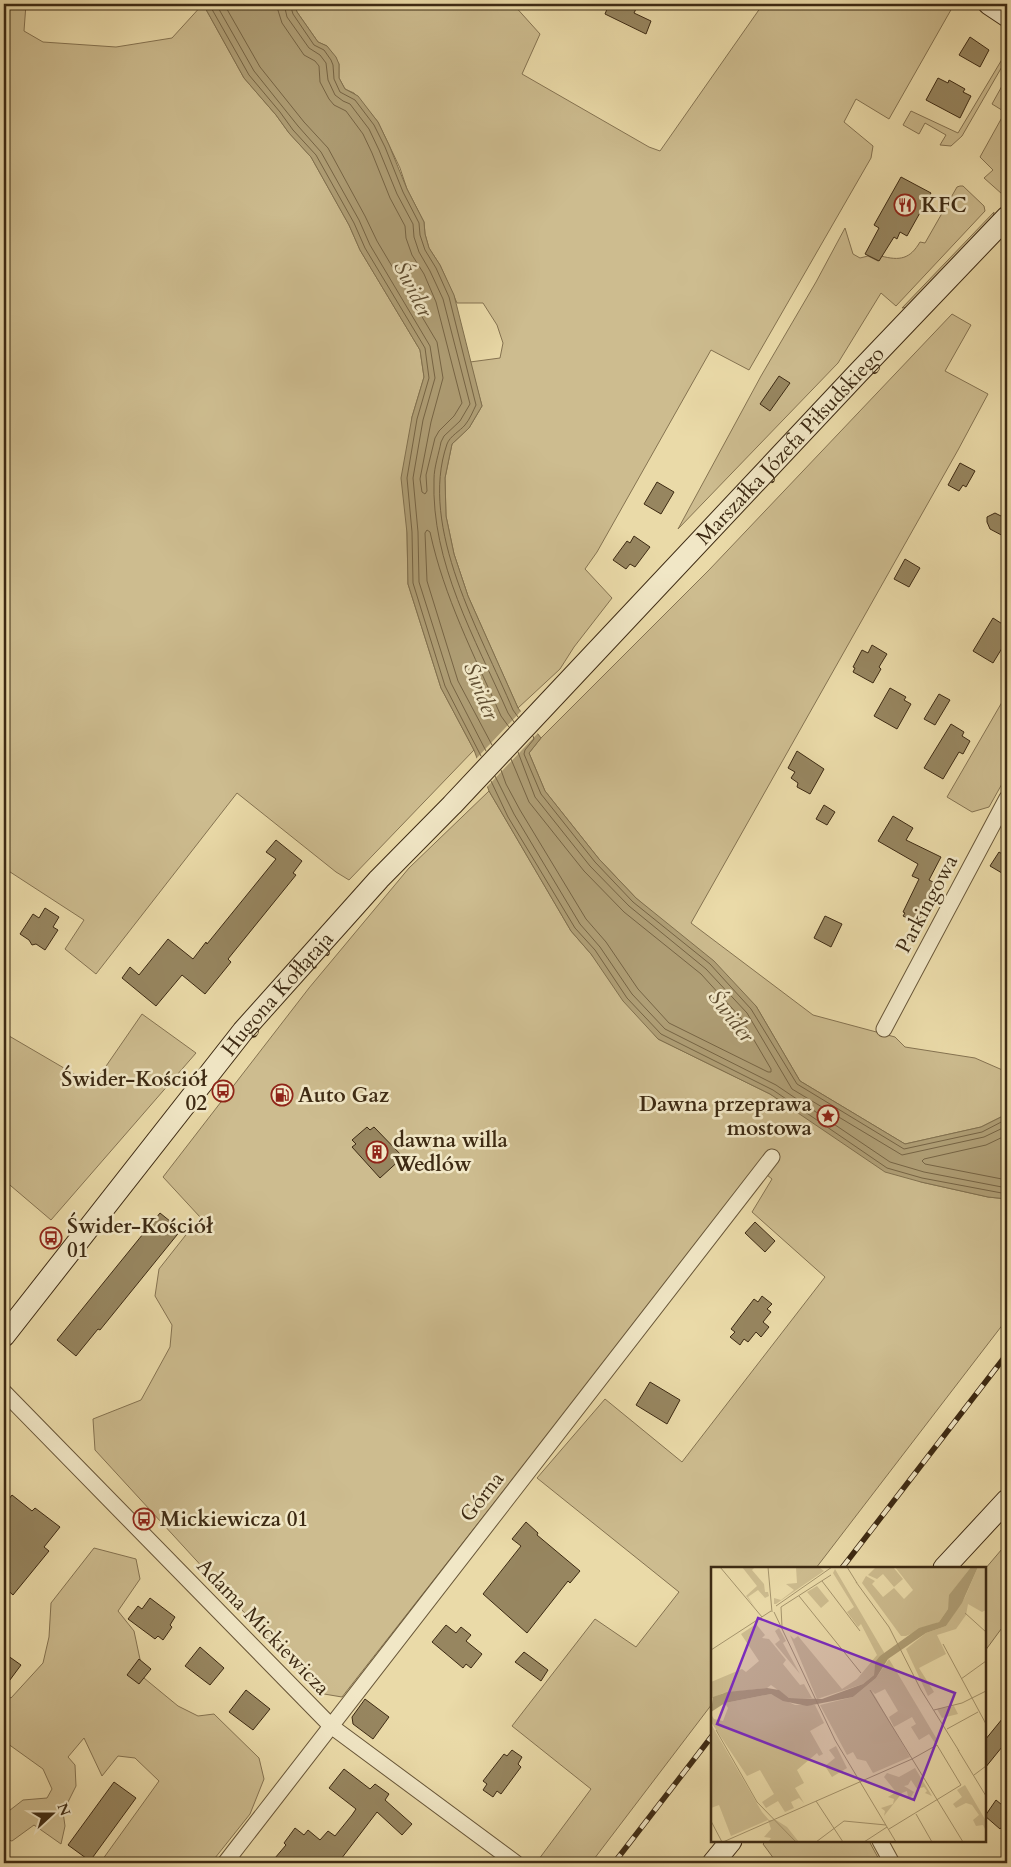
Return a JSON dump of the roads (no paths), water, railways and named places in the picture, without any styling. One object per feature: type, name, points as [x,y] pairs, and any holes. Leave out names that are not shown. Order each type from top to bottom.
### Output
[{"type":"main road","points":[[989,4],[1007,16]]},
{"type":"main road","name":"Marszałka Józefa Piłsudskiego","points":[[452,805],[850,381],[1004,226]]},
{"type":"main road","name":"Hugona Kołłątaja","points":[[4,1336],[243,1031],[379,879],[452,805]]},
{"type":"main road","points":[[945,1567],[1007,1500]]},
{"type":"main road","points":[[713,1863],[730,1842]]},
{"type":"street","name":"Parkingowa","points":[[884,1029],[1007,798]]},
{"type":"street","name":"Górna","points":[[225,1863],[772,1157]]},
{"type":"street","name":"Adama Mickiewicza","points":[[4,1392],[331,1726],[516,1863]]},
{"type":"street","points":[[881,1842],[892,1863]]},
{"type":"water","name":"Świder","points":[[203,4],[294,4],[297,12],[318,42],[327,46],[336,57],[339,64],[339,78],[345,89],[358,96],[378,122],[407,189],[424,222],[429,248],[440,265],[454,295],[482,406],[469,428],[452,444],[445,478],[446,516],[454,554],[468,596],[518,708],[541,738],[529,753],[545,791],[599,859],[636,898],[714,961],[756,1006],[800,1081],[905,1144],[981,1127],[1007,1114],[1007,1199],[988,1197],[885,1172],[770,1094],[658,1039],[623,1001],[591,954],[571,931],[489,791],[474,750],[441,688],[408,584],[407,533],[401,478],[412,417],[424,377],[420,350],[360,250],[349,225],[311,157],[244,78]]},
{"type":"railway","points":[[843,1567],[1007,1354]]},
{"type":"railway","points":[[614,1863],[711,1737]]},
{"type":"place","name":"KFC","points":[[905,205]]},
{"type":"place","name":"Świder-Kościół 02","points":[[223,1091]]},
{"type":"place","name":"Auto Gaz","points":[[282,1095]]},
{"type":"place","name":"Dawna przeprawa mostowa","points":[[828,1116]]},
{"type":"place","name":"dawna willa Wedlów","points":[[377,1152]]},
{"type":"place","name":"Świder-Kościół 01","points":[[51,1238]]},
{"type":"place","name":"Mickiewicza 01","points":[[144,1519]]}]
